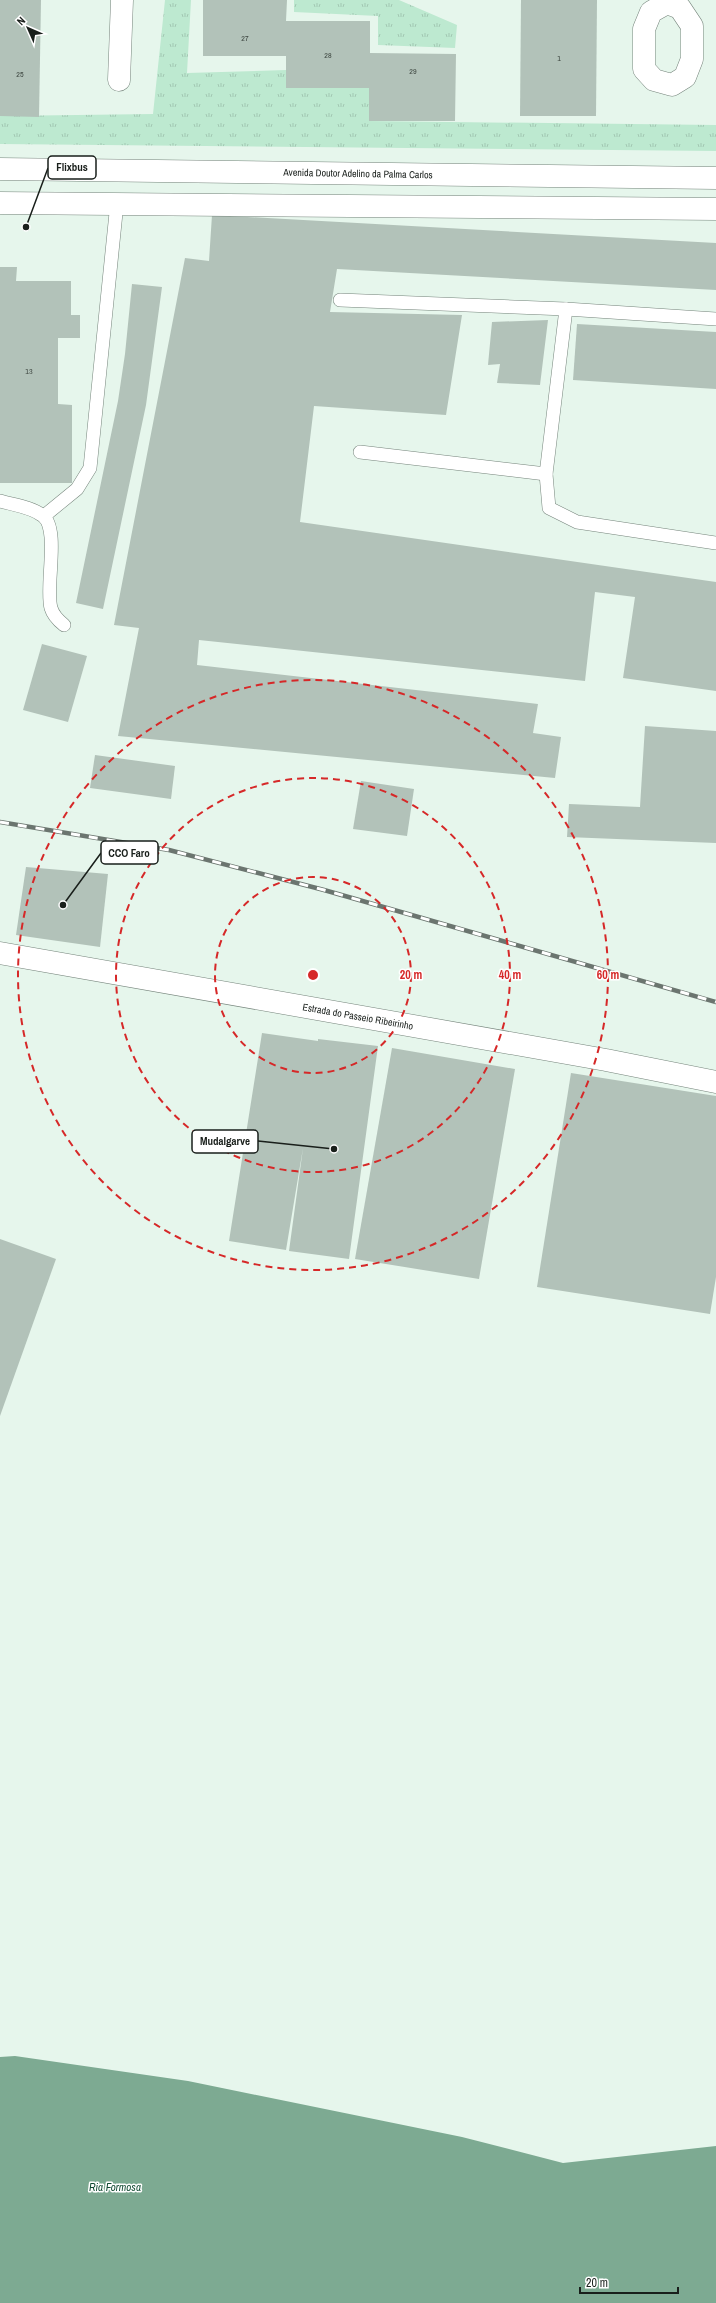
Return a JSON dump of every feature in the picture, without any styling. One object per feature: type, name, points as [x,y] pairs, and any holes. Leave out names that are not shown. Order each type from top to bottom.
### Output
[{"type":"main road","points":[[119,80],[122,0]]},
{"type":"main road","name":"Avenida Doutor Adelino da Palma Carlos","points":[[0,169],[716,178]]},
{"type":"main road","points":[[0,203],[716,209]]},
{"type":"main road","name":"Estrada do Passeio Ribeirinho","points":[[0,953],[606,1060],[716,1082]]},
{"type":"lane","points":[[44,516],[77,489],[90,468],[117,203]]},
{"type":"lane","points":[[340,300],[566,309],[716,319]]},
{"type":"lane","points":[[566,309],[546,474],[549,508],[577,522],[716,543]]},
{"type":"lane","points":[[360,452],[546,474]]},
{"type":"lane","points":[[0,501],[26,508],[44,516],[51,529],[49,567],[51,608],[56,618],[64,625]]},
{"type":"green space","points":[[165,0],[191,0],[187,73],[286,70],[286,88],[369,88],[369,121],[716,125],[716,151],[0,144],[0,116],[153,114]]},
{"type":"green space","points":[[294,0],[399,0],[457,25],[455,48],[378,45],[378,16],[294,12]]},
{"type":"water","name":"Ria Formosa","points":[[15,2056],[188,2081],[462,2137],[563,2163],[716,2146],[716,2303],[0,2303],[0,2057]]},
{"type":"building","points":[[0,0],[41,0],[39,117],[0,116]]},
{"type":"building","points":[[203,0],[287,0],[286,21],[370,21],[370,53],[456,54],[455,121],[369,121],[369,88],[286,88],[286,56],[203,56]]},
{"type":"building","points":[[521,0],[597,0],[596,116],[520,116]]},
{"type":"building","points":[[212,215],[716,243],[716,290],[337,269],[330,312],[462,315],[446,415],[314,406],[300,522],[716,582],[716,691],[623,678],[635,597],[595,592],[585,681],[199,640],[197,665],[538,704],[533,733],[561,737],[555,778],[118,736],[139,628],[114,625],[185,258],[209,261]]},
{"type":"building","points":[[0,267],[17,267],[16,281],[71,281],[71,315],[80,315],[80,338],[58,338],[58,404],[72,405],[72,483],[0,483]]},
{"type":"building","points":[[132,284],[162,287],[146,405],[103,609],[76,603],[118,401],[125,354]]},
{"type":"building","points":[[548,320],[540,385],[497,383],[500,364],[488,365],[492,322]]},
{"type":"building","points":[[577,324],[716,332],[716,389],[573,380]]},
{"type":"building","points":[[42,644],[87,656],[68,722],[23,710]]},
{"type":"building","points":[[645,726],[716,731],[716,843],[567,837],[569,804],[640,807]]},
{"type":"building","points":[[95,755],[175,766],[171,799],[90,788]]},
{"type":"building","points":[[361,781],[414,789],[407,836],[353,829]]},
{"type":"building","points":[[26,867],[108,874],[100,947],[16,935]]},
{"type":"building","points":[[262,1033],[318,1041],[318,1039],[378,1046],[349,1259],[289,1251],[303,1148],[286,1250],[229,1241]]},
{"type":"building","points":[[392,1048],[515,1069],[479,1279],[355,1259]]},
{"type":"building","points":[[571,1073],[716,1096],[716,1277],[710,1314],[537,1287]]},
{"type":"building","points":[[0,1239],[56,1259],[0,1416]]},
{"type":"railway","points":[[0,822],[169,850],[324,890],[716,1002]]},
{"type":"place","name":"Flixbus","points":[[26,227]]},
{"type":"place","name":"CCO Faro","points":[[63,905]]},
{"type":"place","name":"Mudalgarve","points":[[334,1149]]}]
